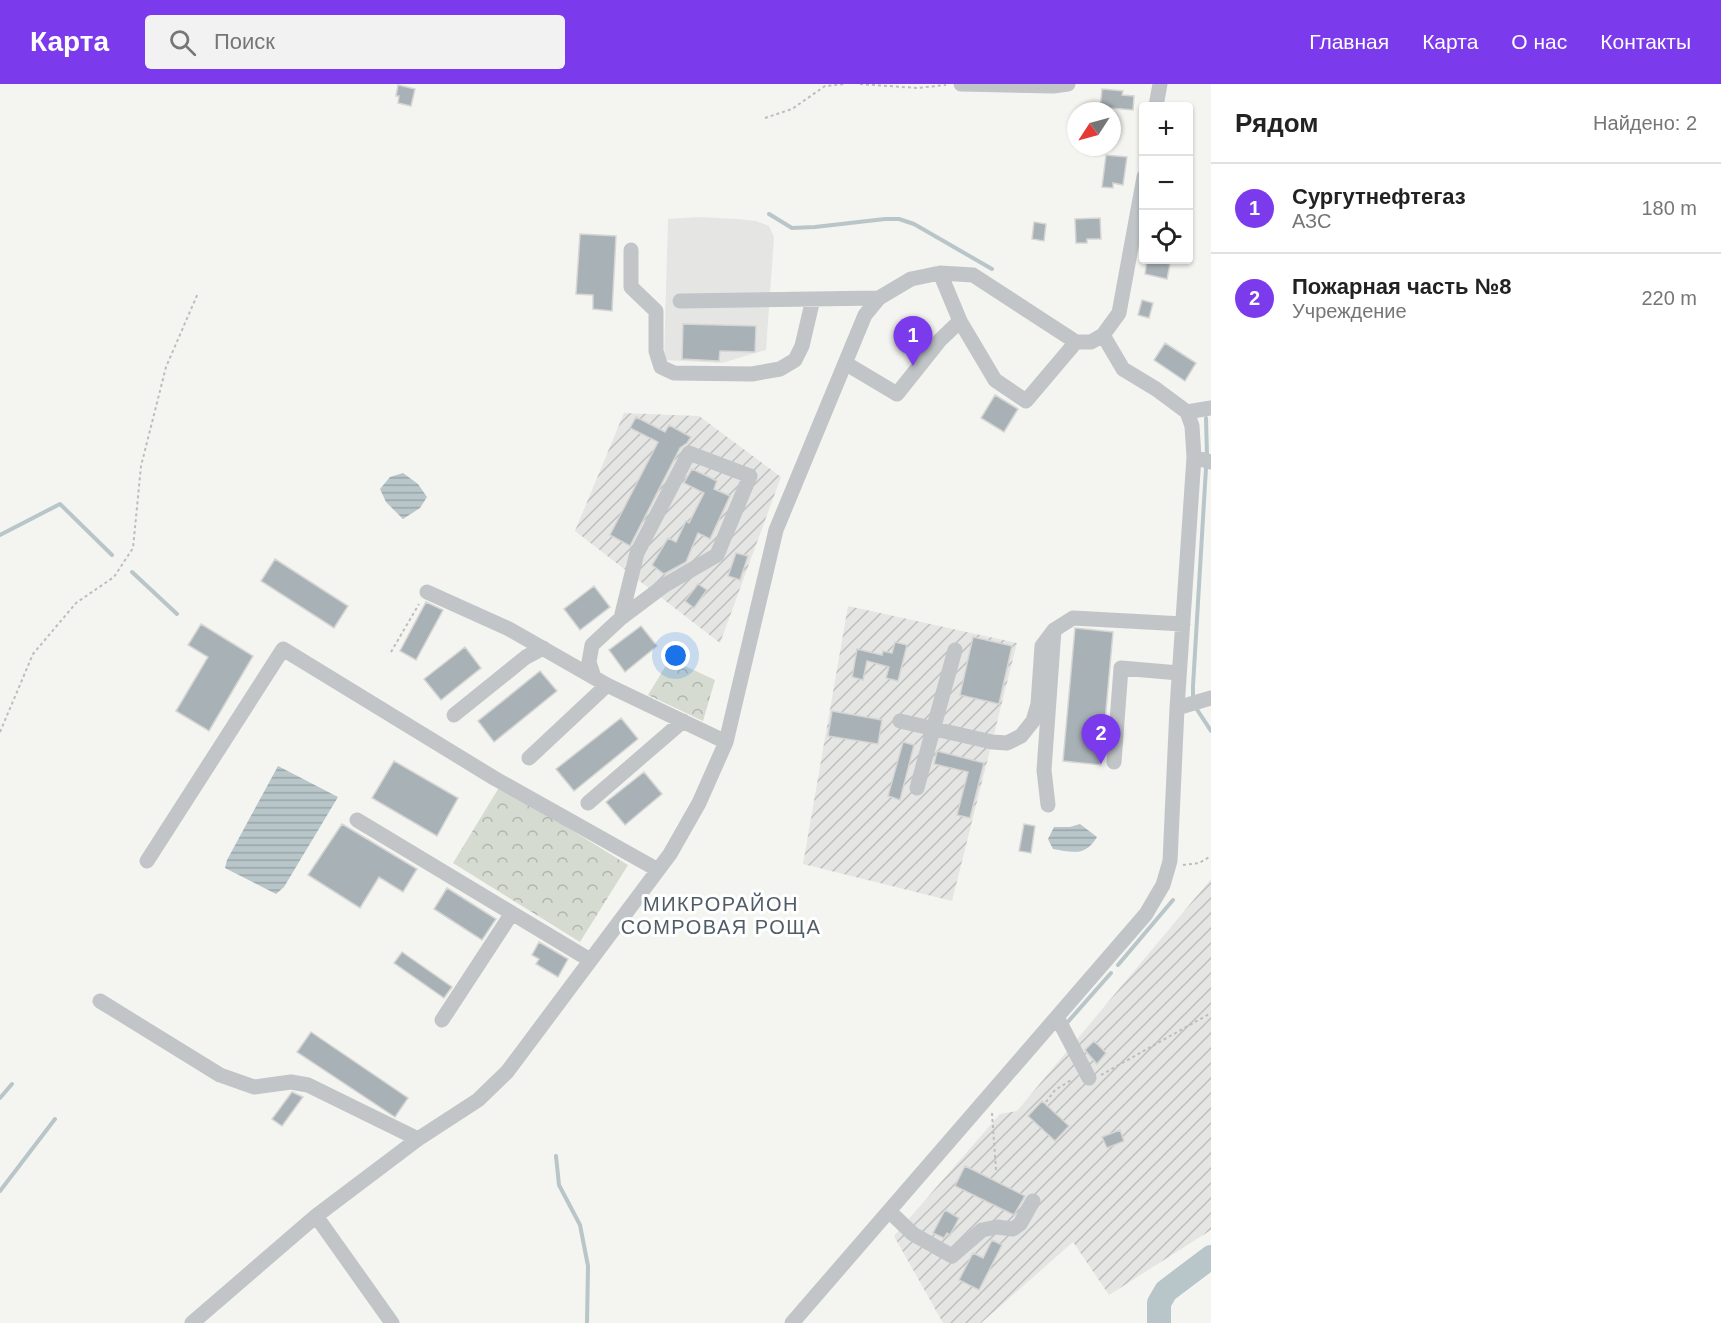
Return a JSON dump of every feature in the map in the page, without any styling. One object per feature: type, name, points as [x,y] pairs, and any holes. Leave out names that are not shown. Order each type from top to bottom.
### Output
[{"type":"street","points":[[961,84],[1053,86],[1068,84]]},
{"type":"street","points":[[1157,102],[1160,84]]},
{"type":"street","points":[[192,1323],[316,1216],[418,1139],[478,1100],[507,1072],[670,854],[699,803],[726,742],[776,530],[866,315],[879,298],[911,279],[940,273],[973,275],[1076,342],[1091,342],[1103,335],[1119,313],[1139,200]]},
{"type":"street","points":[[631,250],[631,287],[656,311],[656,351],[661,367],[674,373],[752,374],[780,369],[795,360],[802,346],[813,299]]},
{"type":"street","points":[[940,273],[960,321],[995,380],[1026,401],[1076,342]]},
{"type":"street","points":[[680,301],[879,298]]},
{"type":"street","points":[[845,363],[897,394],[940,340],[960,321]]},
{"type":"street","points":[[792,1323],[1146,914],[1163,885],[1170,861],[1179,673],[1194,457],[1192,426],[1187,412],[1156,389],[1123,369],[1103,335]]},
{"type":"street","points":[[1187,412],[1211,408]]},
{"type":"street","points":[[601,681],[589,662],[592,645],[621,618],[665,585],[717,555],[750,476],[689,453],[637,553],[621,618]]},
{"type":"street","points":[[1194,457],[1211,462]]},
{"type":"street","points":[[427,592],[509,629],[601,681],[726,742]]},
{"type":"street","points":[[900,721],[992,742],[1007,743],[1021,736],[1033,721],[1038,704],[1042,646],[1054,630],[1073,618],[1183,624]]},
{"type":"street","points":[[1048,805],[1044,770],[1054,630]]},
{"type":"street","points":[[454,715],[526,657],[543,648]]},
{"type":"street","points":[[147,861],[283,649],[494,778],[657,870]]},
{"type":"street","points":[[917,788],[954,650]]},
{"type":"street","points":[[1114,762],[1121,668],[1179,673]]},
{"type":"street","points":[[529,758],[601,681]]},
{"type":"street","points":[[1177,708],[1211,698]]},
{"type":"street","points":[[588,803],[683,721]]},
{"type":"street","points":[[357,820],[590,960]]},
{"type":"street","points":[[442,1020],[512,913]]},
{"type":"street","points":[[100,1000],[220,1075],[254,1087],[291,1082],[308,1085],[418,1139]]},
{"type":"street","points":[[1057,1017],[1089,1078]]},
{"type":"street","points":[[889,1211],[913,1234],[952,1256],[982,1230],[997,1227],[1013,1229],[1020,1224],[1033,1201]]},
{"type":"street","points":[[316,1216],[392,1323]]},
{"type":"path","points":[[765,118],[792,109],[825,86],[846,84]]},
{"type":"path","points":[[860,84],[917,88],[961,84]]},
{"type":"path","points":[[0,732],[33,654],[76,603],[114,577],[133,548],[141,466],[160,389],[166,367],[198,293]]},
{"type":"path","points":[[391,652],[427,592]]},
{"type":"path","points":[[1170,861],[1183,866],[1199,863],[1211,856]]},
{"type":"path","points":[[1046,1101],[1055,1090],[1069,1080],[1104,1075],[1211,1013]]},
{"type":"path","points":[[984,1101],[992,1110],[996,1170]]},
{"type":"shaded area","points":[[699,217],[756,221],[769,226],[774,237],[766,350],[722,363],[664,360],[668,219]]},
{"type":"shaded area","points":[[624,413],[699,416],[781,477],[720,643],[575,531]]},
{"type":"shaded area","points":[[403,473],[418,484],[427,497],[420,508],[403,519],[386,502],[380,489],[390,477]]},
{"type":"shaded area","points":[[848,606],[1017,643],[952,901],[803,864]]},
{"type":"shaded area","points":[[278,766],[338,797],[284,887],[276,894],[225,868],[227,860]]},
{"type":"shaded area","points":[[1080,824],[1097,837],[1088,848],[1078,852],[1053,849],[1048,839],[1054,827],[1070,827]]},
{"type":"shaded area","points":[[1211,879],[1211,1230],[1109,1295],[1073,1242],[981,1323],[943,1323],[894,1236],[1000,1114],[1017,1111]]},
{"type":"green space","points":[[670,659],[715,680],[703,721],[648,695]]},
{"type":"green space","points":[[500,786],[628,865],[580,942],[453,863]]},
{"type":"building","points":[[398,85],[415,89],[411,106],[398,103],[399,96],[396,96]]},
{"type":"building","points":[[1102,89],[1123,91],[1122,95],[1134,96],[1133,110],[1121,109],[1121,102],[1101,102]]},
{"type":"building","points":[[1106,156],[1127,157],[1123,185],[1113,183],[1113,188],[1102,187]]},
{"type":"building","points":[[1100,218],[1101,239],[1087,239],[1087,243],[1076,243],[1075,219]]},
{"type":"building","points":[[1034,222],[1046,224],[1044,241],[1032,239]]},
{"type":"building","points":[[580,234],[616,236],[612,311],[593,309],[593,295],[576,294]]},
{"type":"building","points":[[1146,264],[1170,264],[1167,279],[1145,274]]},
{"type":"building","points":[[1142,300],[1153,303],[1149,318],[1138,315]]},
{"type":"building","points":[[683,324],[756,326],[755,352],[720,351],[719,361],[682,359]]},
{"type":"building","points":[[1165,343],[1196,363],[1185,381],[1154,360]]},
{"type":"building","points":[[995,395],[1018,409],[1004,432],[981,418]]},
{"type":"building","points":[[636,417],[665,432],[669,425],[691,437],[680,448],[630,546],[610,535],[658,442],[630,428]]},
{"type":"building","points":[[692,469],[717,481],[714,489],[730,496],[710,539],[698,533],[686,562],[664,574],[652,565],[668,538],[676,542],[686,521],[689,523],[704,493],[684,483]]},
{"type":"building","points":[[736,553],[748,556],[740,580],[728,576]]},
{"type":"building","points":[[275,559],[348,606],[334,628],[261,581]]},
{"type":"building","points":[[698,584],[707,590],[694,608],[685,601]]},
{"type":"building","points":[[594,586],[610,607],[580,630],[564,609]]},
{"type":"building","points":[[426,602],[443,610],[416,660],[400,651]]},
{"type":"building","points":[[201,624],[253,656],[209,731],[176,711],[208,657],[188,645]]},
{"type":"building","points":[[641,626],[657,646],[625,672],[609,650]]},
{"type":"building","points":[[1075,628],[1113,632],[1101,765],[1063,761]]},
{"type":"building","points":[[973,637],[1012,646],[999,704],[960,695]]},
{"type":"building","points":[[895,642],[907,645],[898,681],[886,678],[889,667],[867,661],[863,680],[852,677],[857,649],[882,655],[883,651],[892,653]]},
{"type":"building","points":[[465,647],[481,668],[441,700],[424,679]]},
{"type":"building","points":[[540,671],[557,691],[494,742],[478,721]]},
{"type":"building","points":[[832,711],[882,720],[878,744],[828,736]]},
{"type":"building","points":[[621,718],[638,739],[574,791],[556,769]]},
{"type":"building","points":[[903,742],[914,745],[900,800],[888,796]]},
{"type":"building","points":[[937,751],[984,763],[970,818],[957,815],[968,772],[934,764]]},
{"type":"building","points":[[394,761],[458,798],[437,836],[372,798]]},
{"type":"building","points":[[644,772],[662,794],[625,825],[606,802]]},
{"type":"building","points":[[342,824],[417,869],[403,892],[379,877],[360,908],[308,875]]},
{"type":"building","points":[[1024,824],[1035,826],[1031,853],[1019,851]]},
{"type":"building","points":[[447,888],[496,919],[482,940],[434,909]]},
{"type":"building","points":[[539,942],[568,959],[558,977],[536,964],[539,959],[532,955]]},
{"type":"building","points":[[402,952],[452,987],[444,998],[394,963]]},
{"type":"building","points":[[311,1032],[408,1098],[395,1117],[297,1052]]},
{"type":"building","points":[[1094,1041],[1106,1053],[1097,1064],[1085,1050]]},
{"type":"building","points":[[292,1092],[303,1097],[282,1126],[272,1119]]},
{"type":"building","points":[[1042,1101],[1069,1126],[1055,1141],[1028,1116]]},
{"type":"building","points":[[1120,1130],[1124,1141],[1107,1148],[1102,1137]]},
{"type":"building","points":[[965,1166],[1025,1196],[1014,1215],[955,1186]]},
{"type":"building","points":[[945,1210],[959,1218],[950,1235],[947,1233],[944,1238],[933,1233]]},
{"type":"building","points":[[992,1240],[1002,1245],[979,1290],[959,1280],[973,1253],[983,1258]]},
{"type":"waterway","points":[[769,214],[792,228],[899,219],[914,224],[992,269]]},
{"type":"waterway","points":[[1206,418],[1207,456]]},
{"type":"waterway","points":[[1193,698],[1206,468]]},
{"type":"waterway","points":[[0,535],[60,504],[112,555]]},
{"type":"waterway","points":[[132,572],[177,614]]},
{"type":"waterway","points":[[1196,708],[1211,731]]},
{"type":"waterway","points":[[1118,965],[1173,900]]},
{"type":"waterway","points":[[1066,1024],[1111,973]]},
{"type":"waterway","points":[[0,1098],[12,1084]]},
{"type":"waterway","points":[[0,1191],[55,1119]]},
{"type":"waterway","points":[[556,1156],[559,1185],[580,1225],[588,1266],[587,1323]]},
{"type":"waterway","points":[[1159,1323],[1159,1303],[1166,1291],[1211,1257]]},
{"type":"place","name":"Сургутнефтегаз","points":[[913,366]]},
{"type":"place","name":"Пожарная часть №8","points":[[1101,764]]},
{"type":"district","name":"МИКРОРАЙОН СОМРОВАЯ РОЩА","points":[[721,916]]}]
